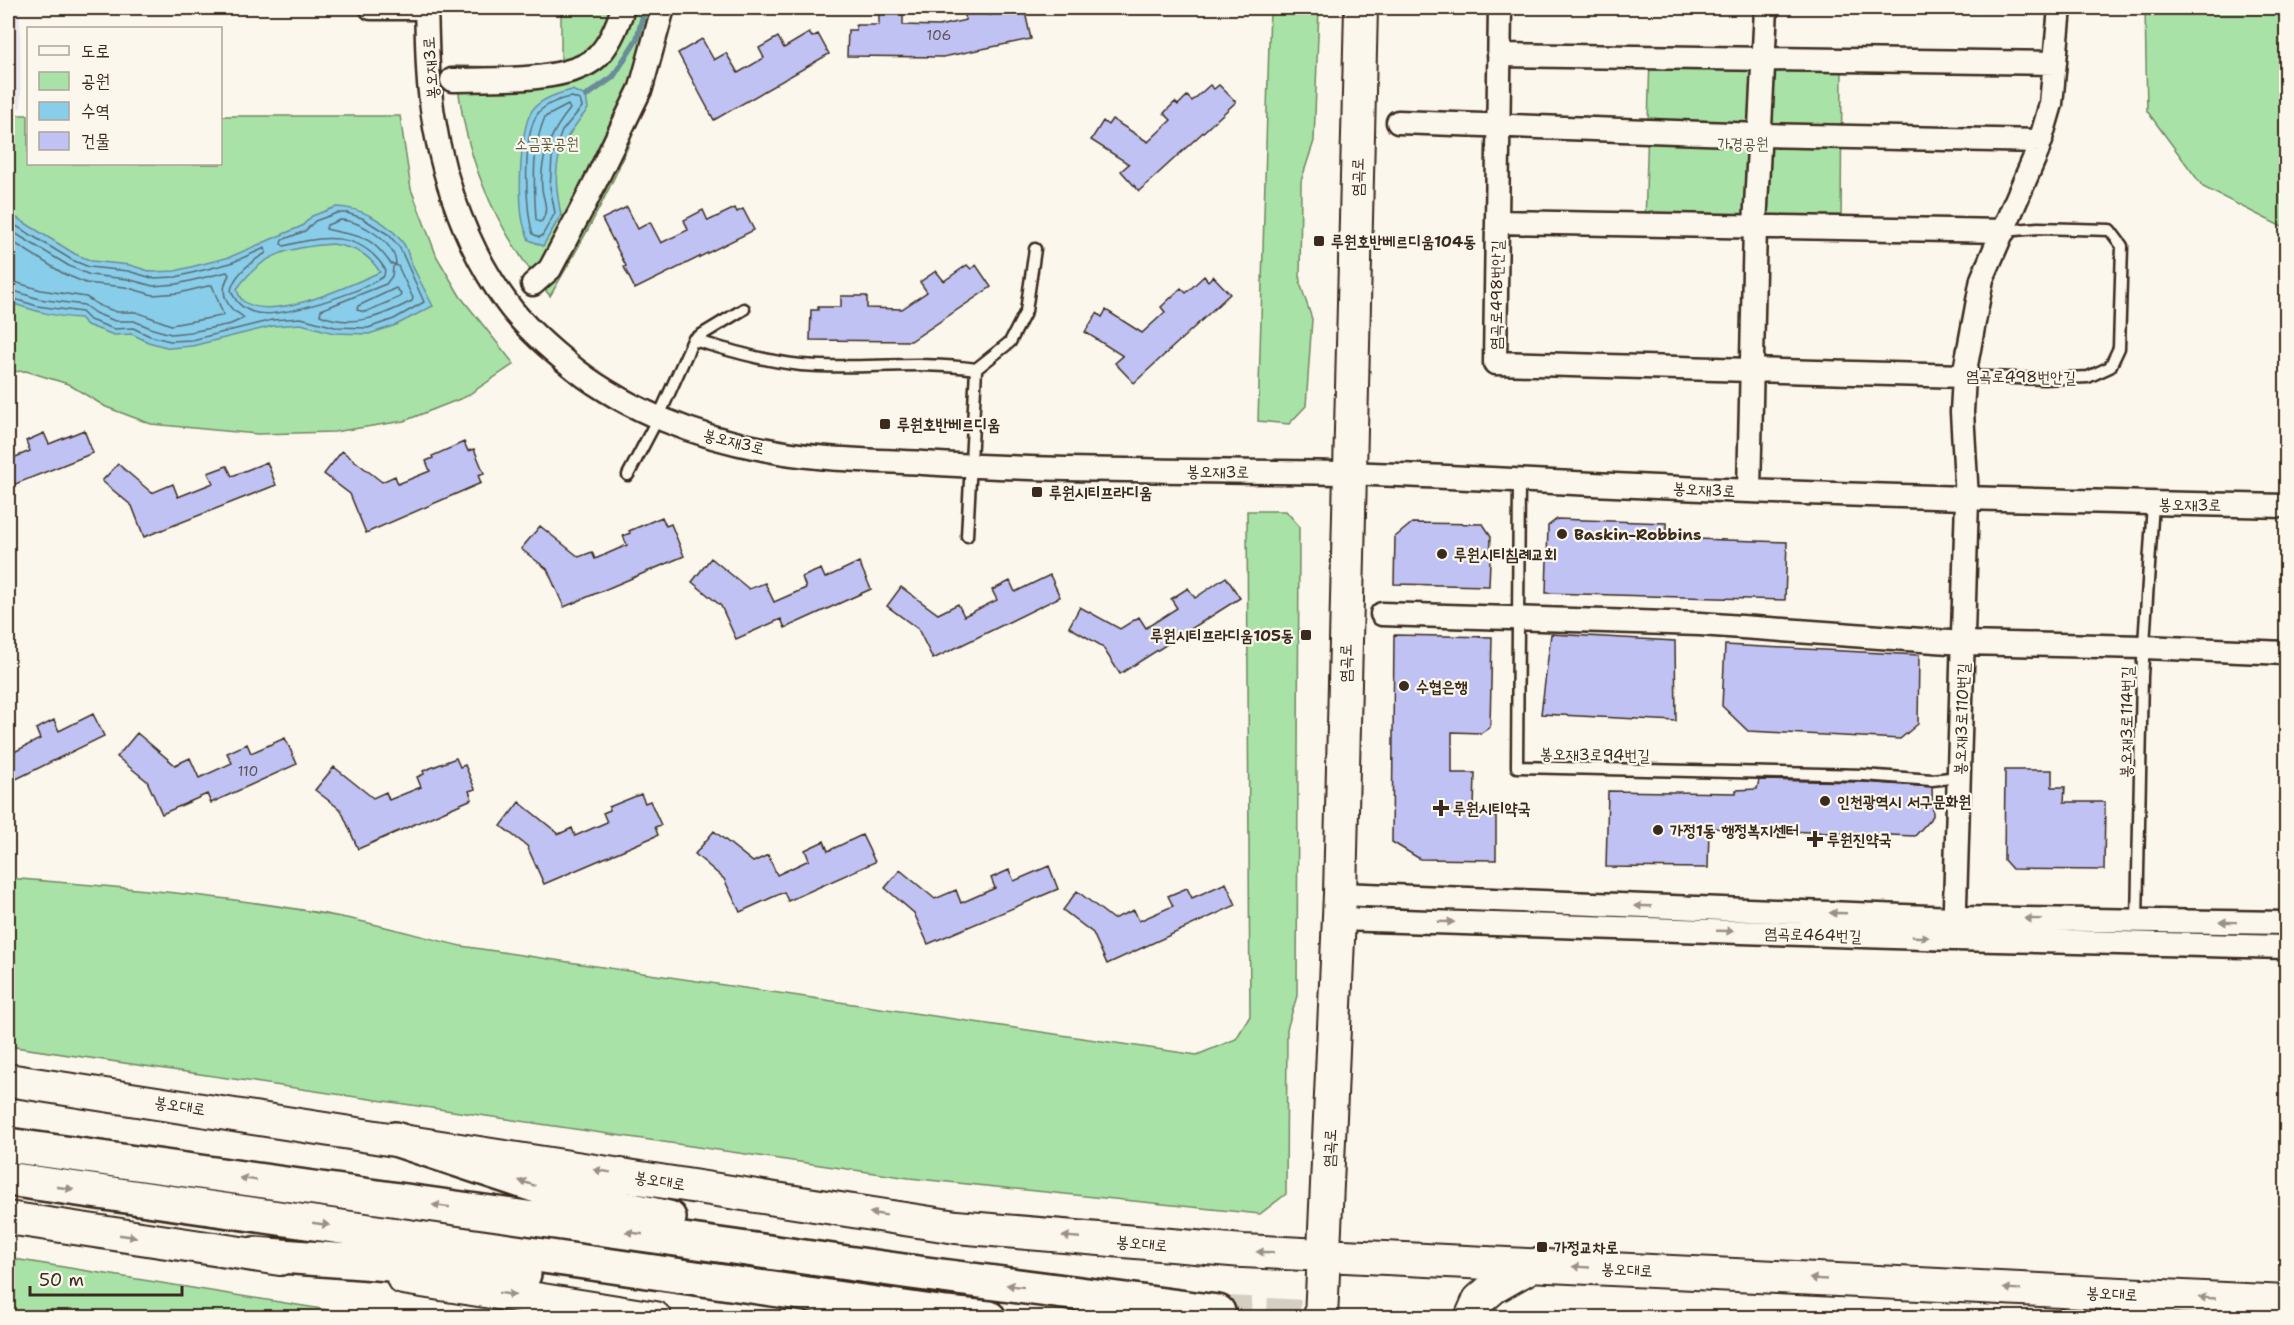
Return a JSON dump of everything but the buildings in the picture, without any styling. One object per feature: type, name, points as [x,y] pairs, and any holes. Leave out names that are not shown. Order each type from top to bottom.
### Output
[{"type":"highway","points":[[395,1139],[558,1193],[911,1272]]},
{"type":"highway","points":[[8,1145],[911,1272],[1218,1312]]},
{"type":"highway","points":[[8,1179],[946,1314]]},
{"type":"highway","points":[[254,1254],[629,1281],[989,1317]]},
{"type":"main road","name":"염곡로","points":[[1321,1317],[1340,906],[1361,8]]},
{"type":"main road","name":"봉오대로","points":[[8,1080],[956,1227],[1243,1251],[2286,1302]]},
{"type":"main road","points":[[8,1218],[655,1317]]},
{"type":"main road","points":[[1471,1317],[1479,1300],[1494,1287],[1533,1265]]},
{"type":"street","points":[[372,8],[426,8]]},
{"type":"street","name":"봉오재3로","points":[[426,8],[429,81],[441,156],[461,219],[487,272],[508,305],[522,321],[577,371],[611,393],[691,430],[728,442],[816,456],[970,466],[1350,474],[1967,499],[2286,506]]},
{"type":"street","points":[[452,80],[520,79],[570,72],[597,57],[617,28],[623,8]]},
{"type":"street","points":[[533,284],[550,269],[586,201],[640,88],[663,8]]},
{"type":"street","name":"염곡로498번안길","points":[[1500,8],[1495,363],[1964,375]]},
{"type":"street","points":[[1749,491],[1755,226],[1766,8]]},
{"type":"street","name":"봉오재3로110번길","points":[[1954,928],[1967,499],[1962,412],[1964,375],[1982,279],[2041,141],[2051,104],[2060,8]]},
{"type":"street","points":[[1499,55],[2055,63]]},
{"type":"street","points":[[1398,122],[1760,135],[2041,141]]},
{"type":"street","name":"염곡로498번안길","points":[[1497,222],[2004,231]]},
{"type":"street","points":[[1383,614],[1700,624],[1963,643],[2144,647],[2286,654]]},
{"type":"street","points":[[1386,896],[1376,907],[1378,912],[1388,920]]},
{"type":"street","name":"염곡로464번길","points":[[1340,906],[1386,896],[1954,928]]},
{"type":"street","name":"염곡로464번길","points":[[1340,906],[1388,920],[2138,932],[2286,946]]},
{"type":"street","name":"염곡로464번길","points":[[2138,932],[2286,923]]},
{"type":"lane","name":"염곡로498번안길","points":[[1964,375],[2044,379],[2088,377],[2110,367],[2118,348],[2122,246],[2110,230],[2038,228],[2004,231]]},
{"type":"lane","points":[[693,340],[758,359],[803,365],[950,365],[976,369],[1010,342],[1026,311],[1035,249]]},
{"type":"lane","points":[[628,475],[659,416],[693,340],[744,309]]},
{"type":"lane","points":[[967,536],[976,369]]},
{"type":"lane","name":"봉오재3로94번길","points":[[1519,480],[1517,767],[1863,775],[1932,780],[1959,777]]},
{"type":"lane","name":"봉오재3로114번길","points":[[2138,932],[2144,647],[2153,503]]},
{"type":"shaded area","points":[[8,8],[20,8],[21,108],[8,108]]},
{"type":"green space","name":"소금꽃공원","points":[[561,8],[675,8],[637,125],[591,225],[550,296],[512,243],[484,188],[466,130],[456,66],[561,68]]},
{"type":"green space","points":[[1270,8],[1319,8],[1314,141],[1301,181],[1300,283],[1312,319],[1306,406],[1289,424],[1258,421]]},
{"type":"green space","points":[[2145,8],[2286,8],[2286,229],[2203,187],[2147,111]]},
{"type":"green space","name":"가경공원","points":[[1650,57],[1842,60],[1841,228],[1645,225]]},
{"type":"green space","points":[[8,115],[27,115],[27,165],[222,165],[222,116],[400,116],[411,189],[437,257],[460,296],[514,364],[465,397],[404,421],[334,432],[257,434],[151,424],[106,407],[68,384],[26,371],[8,372]]},
{"type":"green space","points":[[1247,511],[1286,511],[1299,526],[1297,996],[1287,1029],[1286,1194],[1260,1214],[909,1178],[8,1046],[8,878],[220,898],[304,910],[375,924],[461,946],[1197,1055],[1236,1039],[1250,1016]]},
{"type":"green space","points":[[8,1258],[371,1317],[8,1317]]},
{"type":"water","points":[[572,90],[586,96],[588,109],[569,135],[559,158],[556,183],[561,215],[543,246],[529,240],[521,211],[520,180],[525,129],[529,117],[538,104],[552,96]]},
{"type":"water","points":[[336,207],[364,213],[382,223],[404,245],[433,306],[396,325],[369,334],[334,333],[301,324],[273,326],[192,346],[170,348],[148,342],[132,334],[114,335],[87,325],[80,318],[52,315],[8,302],[8,215],[17,218],[75,254],[92,261],[130,265],[152,272],[175,271],[230,257],[302,226],[312,216]],"holes":[[[333,244],[354,249],[365,255],[380,272],[312,300],[273,308],[256,307],[243,301],[239,295],[237,289],[257,267],[267,260],[291,250]]]},
{"type":"waterway","points":[[586,96],[613,77],[637,39],[645,8]]},
{"type":"tunnel","points":[[1218,1312],[1334,1318]]},
{"type":"place","name":"루원호반베르디움104동","points":[[1319,241]]},
{"type":"place","name":"루원호반베르디움","points":[[885,424]]},
{"type":"place","name":"루원시티프라디움","points":[[1037,492]]},
{"type":"place","name":"Baskin-Robbins","points":[[1562,534]]},
{"type":"place","name":"루원시티침례교회","points":[[1442,554]]},
{"type":"place","name":"루원시티프라디움105동","points":[[1306,635]]},
{"type":"place","name":"수협은행","points":[[1404,686]]},
{"type":"place","name":"인천광역시 서구문화원","points":[[1825,801]]},
{"type":"place","name":"루원시티약국","points":[[1441,808]]},
{"type":"place","name":"가정1동 행정복지센터","points":[[1658,830]]},
{"type":"place","name":"루원진약국","points":[[1815,839]]},
{"type":"place","name":"가정교차로","points":[[1542,1247]]}]
